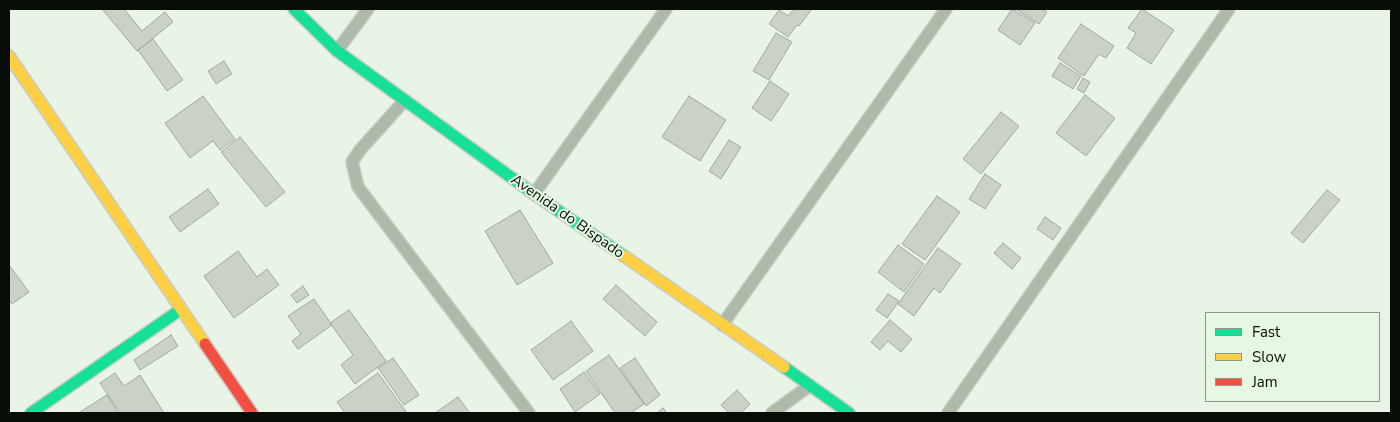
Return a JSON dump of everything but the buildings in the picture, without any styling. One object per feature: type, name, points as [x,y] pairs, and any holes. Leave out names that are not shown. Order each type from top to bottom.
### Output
[{"type":"main road","name":"Avenida do Bispado","points":[[294,9],[337,51],[534,194],[849,413]]},
{"type":"main road","points":[[9,56],[180,310],[252,413]]},
{"type":"main road","points":[[31,413],[180,310]]},
{"type":"lane","points":[[337,51],[368,9]]},
{"type":"lane","points":[[534,194],[666,9]]},
{"type":"lane","points":[[722,325],[946,9]]},
{"type":"lane","points":[[948,413],[1229,9]]},
{"type":"lane","points":[[405,100],[360,150],[352,162],[358,187],[529,413]]},
{"type":"lane","points":[[772,413],[809,386]]},
{"type":"traffic: fast","points":[[294,9],[337,51],[534,194],[624,256]]},
{"type":"traffic: fast","points":[[31,413],[180,310]]},
{"type":"traffic: fast","points":[[784,367],[849,413]]},
{"type":"traffic: slow","points":[[9,56],[205,344]]},
{"type":"traffic: slow","points":[[624,256],[784,367]]},
{"type":"traffic: jam","points":[[205,344],[252,413]]}]
